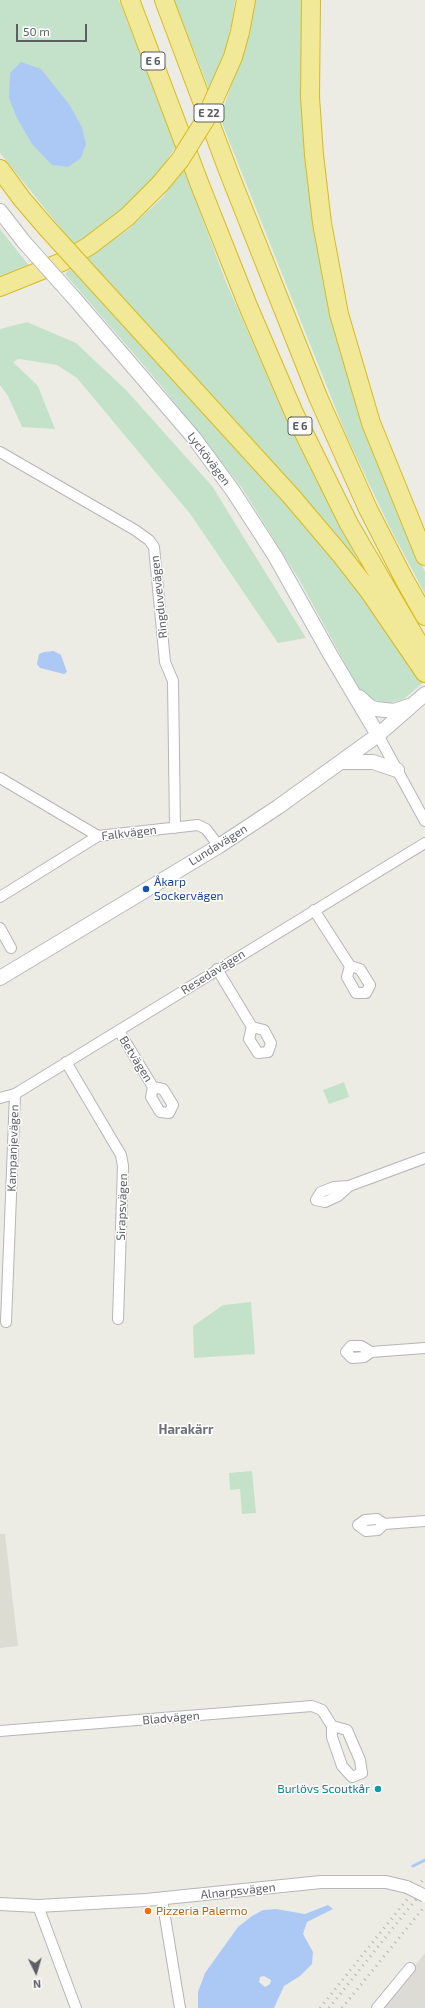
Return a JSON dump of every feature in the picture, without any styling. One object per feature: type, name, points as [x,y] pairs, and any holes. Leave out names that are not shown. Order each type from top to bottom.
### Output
[{"type":"highway","name":"E 6","points":[[130,0],[208,207],[248,306],[294,413],[349,524],[425,654]]},
{"type":"highway","name":"E 6","points":[[164,0],[229,173],[318,397],[368,509],[425,616]]},
{"type":"highway","name":"E 22","points":[[0,287],[62,262],[89,246],[127,217],[160,184],[180,160],[205,120],[229,68],[240,32],[246,0]]},
{"type":"highway","points":[[311,0],[310,97],[314,155],[322,223],[334,291],[354,369],[372,423],[425,556]]},
{"type":"highway","points":[[0,169],[22,199],[46,227],[286,490],[341,555],[370,591],[425,672]]},
{"type":"main road","name":"Lyckövägen","points":[[0,211],[24,242],[194,438],[233,491],[275,556],[347,684],[378,734]]},
{"type":"main road","points":[[347,684],[370,707],[376,710],[394,711],[420,699]]},
{"type":"main road","name":"Lundavägen","points":[[0,978],[219,846],[278,807],[378,734],[420,699]]},
{"type":"main road","points":[[341,762],[373,762],[397,770]]},
{"type":"street","name":"Ringduvevägen","points":[[0,452],[135,530],[149,540],[154,547],[165,662],[173,681],[175,828]]},
{"type":"street","points":[[378,734],[425,821]]},
{"type":"street","points":[[0,778],[98,836]]},
{"type":"street","name":"Falkvägen","points":[[0,897],[98,836],[202,826],[210,833],[219,846]]},
{"type":"street","name":"Resedavägen","points":[[0,1098],[15,1094],[425,843]]},
{"type":"street","points":[[314,910],[350,966]]},
{"type":"street","points":[[0,928],[11,948]]},
{"type":"street","points":[[217,969],[252,1026]]},
{"type":"street","name":"Betvägen","points":[[119,1031],[153,1087]]},
{"type":"street","name":"Sirapsvägen","points":[[66,1062],[121,1155],[123,1166],[118,1319]]},
{"type":"street","name":"Kampanjevägen","points":[[6,1322],[15,1094]]},
{"type":"street","points":[[349,1186],[425,1158]]},
{"type":"street","points":[[371,1352],[425,1348]]},
{"type":"street","points":[[384,1524],[425,1521]]},
{"type":"street","name":"Bladvägen","points":[[0,1731],[312,1706],[322,1710],[332,1726],[332,1737],[342,1766],[352,1777],[362,1773],[360,1760],[347,1730],[332,1726]]},
{"type":"street","name":"Alnarpsvägen","points":[[0,1904],[38,1906],[162,1899],[321,1882],[386,1882],[407,1887],[425,1896]]},
{"type":"street","points":[[162,1899],[180,2008]]},
{"type":"street","points":[[38,1906],[76,2008]]},
{"type":"street","points":[[377,2008],[410,1968]]},
{"type":"shaded area","points":[[0,1534],[5,1534],[18,1646],[0,1648]]},
{"type":"shaded area","points":[[425,1953],[425,2008],[380,2008]]},
{"type":"green space","points":[[0,0],[119,0],[176,146],[157,175],[129,207],[75,246],[0,153]]},
{"type":"green space","points":[[174,0],[235,0],[232,22],[221,67],[209,89]]},
{"type":"green space","points":[[254,0],[304,0],[302,99],[307,180],[327,296],[372,451],[425,572],[425,594],[389,526],[347,437],[220,118],[243,51]]},
{"type":"green space","points":[[184,169],[226,282],[289,426],[366,576],[85,259],[129,229],[162,198]]},
{"type":"green space","points":[[0,229],[31,268],[0,280]]},
{"type":"green space","points":[[71,268],[313,531],[364,592],[425,681],[404,699],[390,703],[370,699],[358,687],[300,581],[242,488],[159,383],[65,274]]},
{"type":"green space","points":[[27,322],[76,343],[126,390],[212,486],[306,638],[278,643],[191,515],[77,378],[57,365],[19,359],[13,362],[38,386],[55,429],[22,427],[8,396],[0,385],[0,329]]},
{"type":"green space","points":[[344,1082],[349,1097],[329,1104],[323,1090]]},
{"type":"green space","points":[[251,1302],[255,1354],[194,1358],[193,1326],[223,1305]]},
{"type":"green space","points":[[252,1471],[256,1513],[242,1514],[240,1489],[230,1490],[229,1473]]},
{"type":"water","points":[[21,62],[41,69],[69,104],[82,127],[86,144],[81,158],[68,167],[52,165],[32,144],[17,118],[9,98],[10,73]]},
{"type":"water","points":[[54,651],[61,655],[67,672],[64,674],[40,668],[37,664],[39,654]]},
{"type":"water","points":[[328,1905],[333,1909],[307,1922],[303,1934],[313,1952],[312,1964],[300,1976],[284,1986],[274,2008],[198,2008],[198,1992],[205,1973],[238,1927],[252,1916],[263,1910],[276,1909],[305,1914]],"holes":[[[264,1976],[271,1980],[270,1984],[265,1987],[259,1982],[260,1977]]]},
{"type":"waterway","points":[[413,1866],[425,1860]]},
{"type":"railway","points":[[320,2008],[425,1877]]},
{"type":"railway","points":[[329,2008],[425,1888]]},
{"type":"railway","points":[[342,2008],[425,1906]]},
{"type":"place","name":"Åkarp Sockervägen","points":[[146,889]]},
{"type":"place","name":"Burlövs Scoutkår","points":[[378,1789]]},
{"type":"place","name":"Pizzeria Palermo","points":[[148,1911]]},
{"type":"district","name":"Harakärr","points":[[186,1430]]}]
